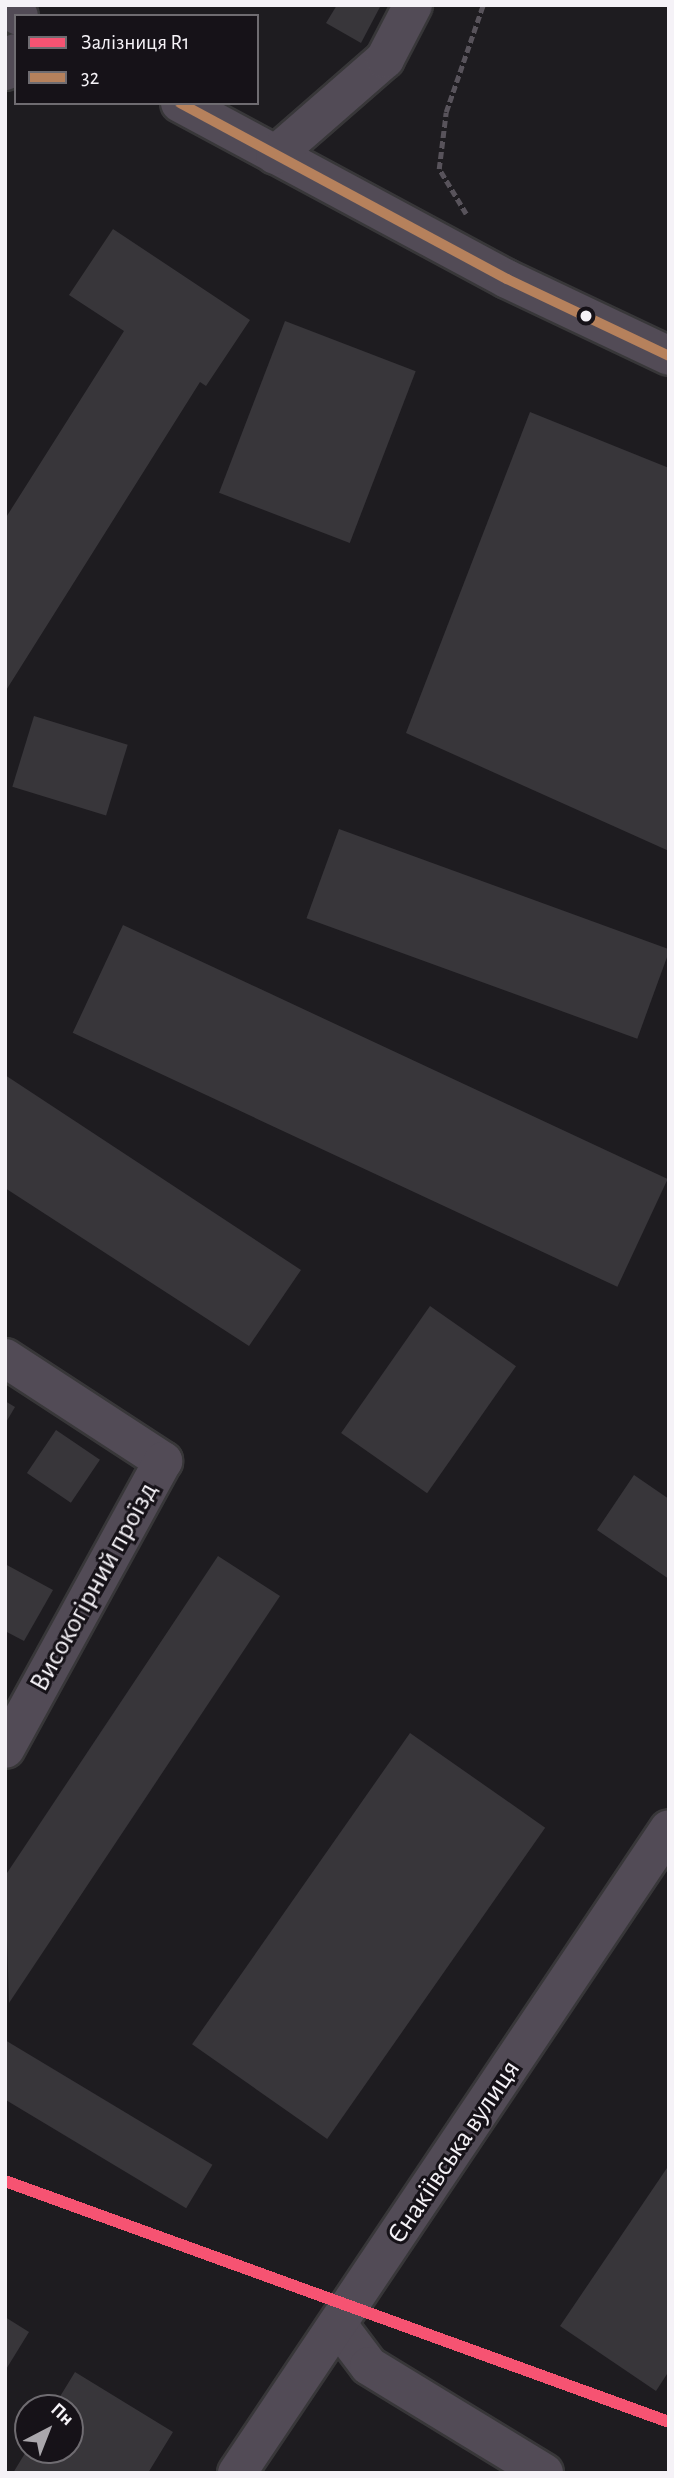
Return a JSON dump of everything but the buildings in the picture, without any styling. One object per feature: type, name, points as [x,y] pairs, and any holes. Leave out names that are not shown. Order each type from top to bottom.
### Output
[{"type":"street","points":[[275,155],[385,59],[413,5]]},
{"type":"street","points":[[184,105],[507,279],[669,356]]},
{"type":"street","name":"Високогірний проїзд","points":[[5,1358],[163,1461],[5,1749]]},
{"type":"street","name":"Єнакіївська вулиця","points":[[237,2473],[669,1829]]},
{"type":"street","points":[[338,2325],[369,2366],[544,2473]]},
{"type":"path","points":[[473,224],[439,169],[446,112],[483,5]]},
{"type":"rail line","name":"R1","points":[[5,2181],[669,2422]]},
{"type":"transit line","name":"32","points":[[184,105],[507,279],[669,356]]}]
